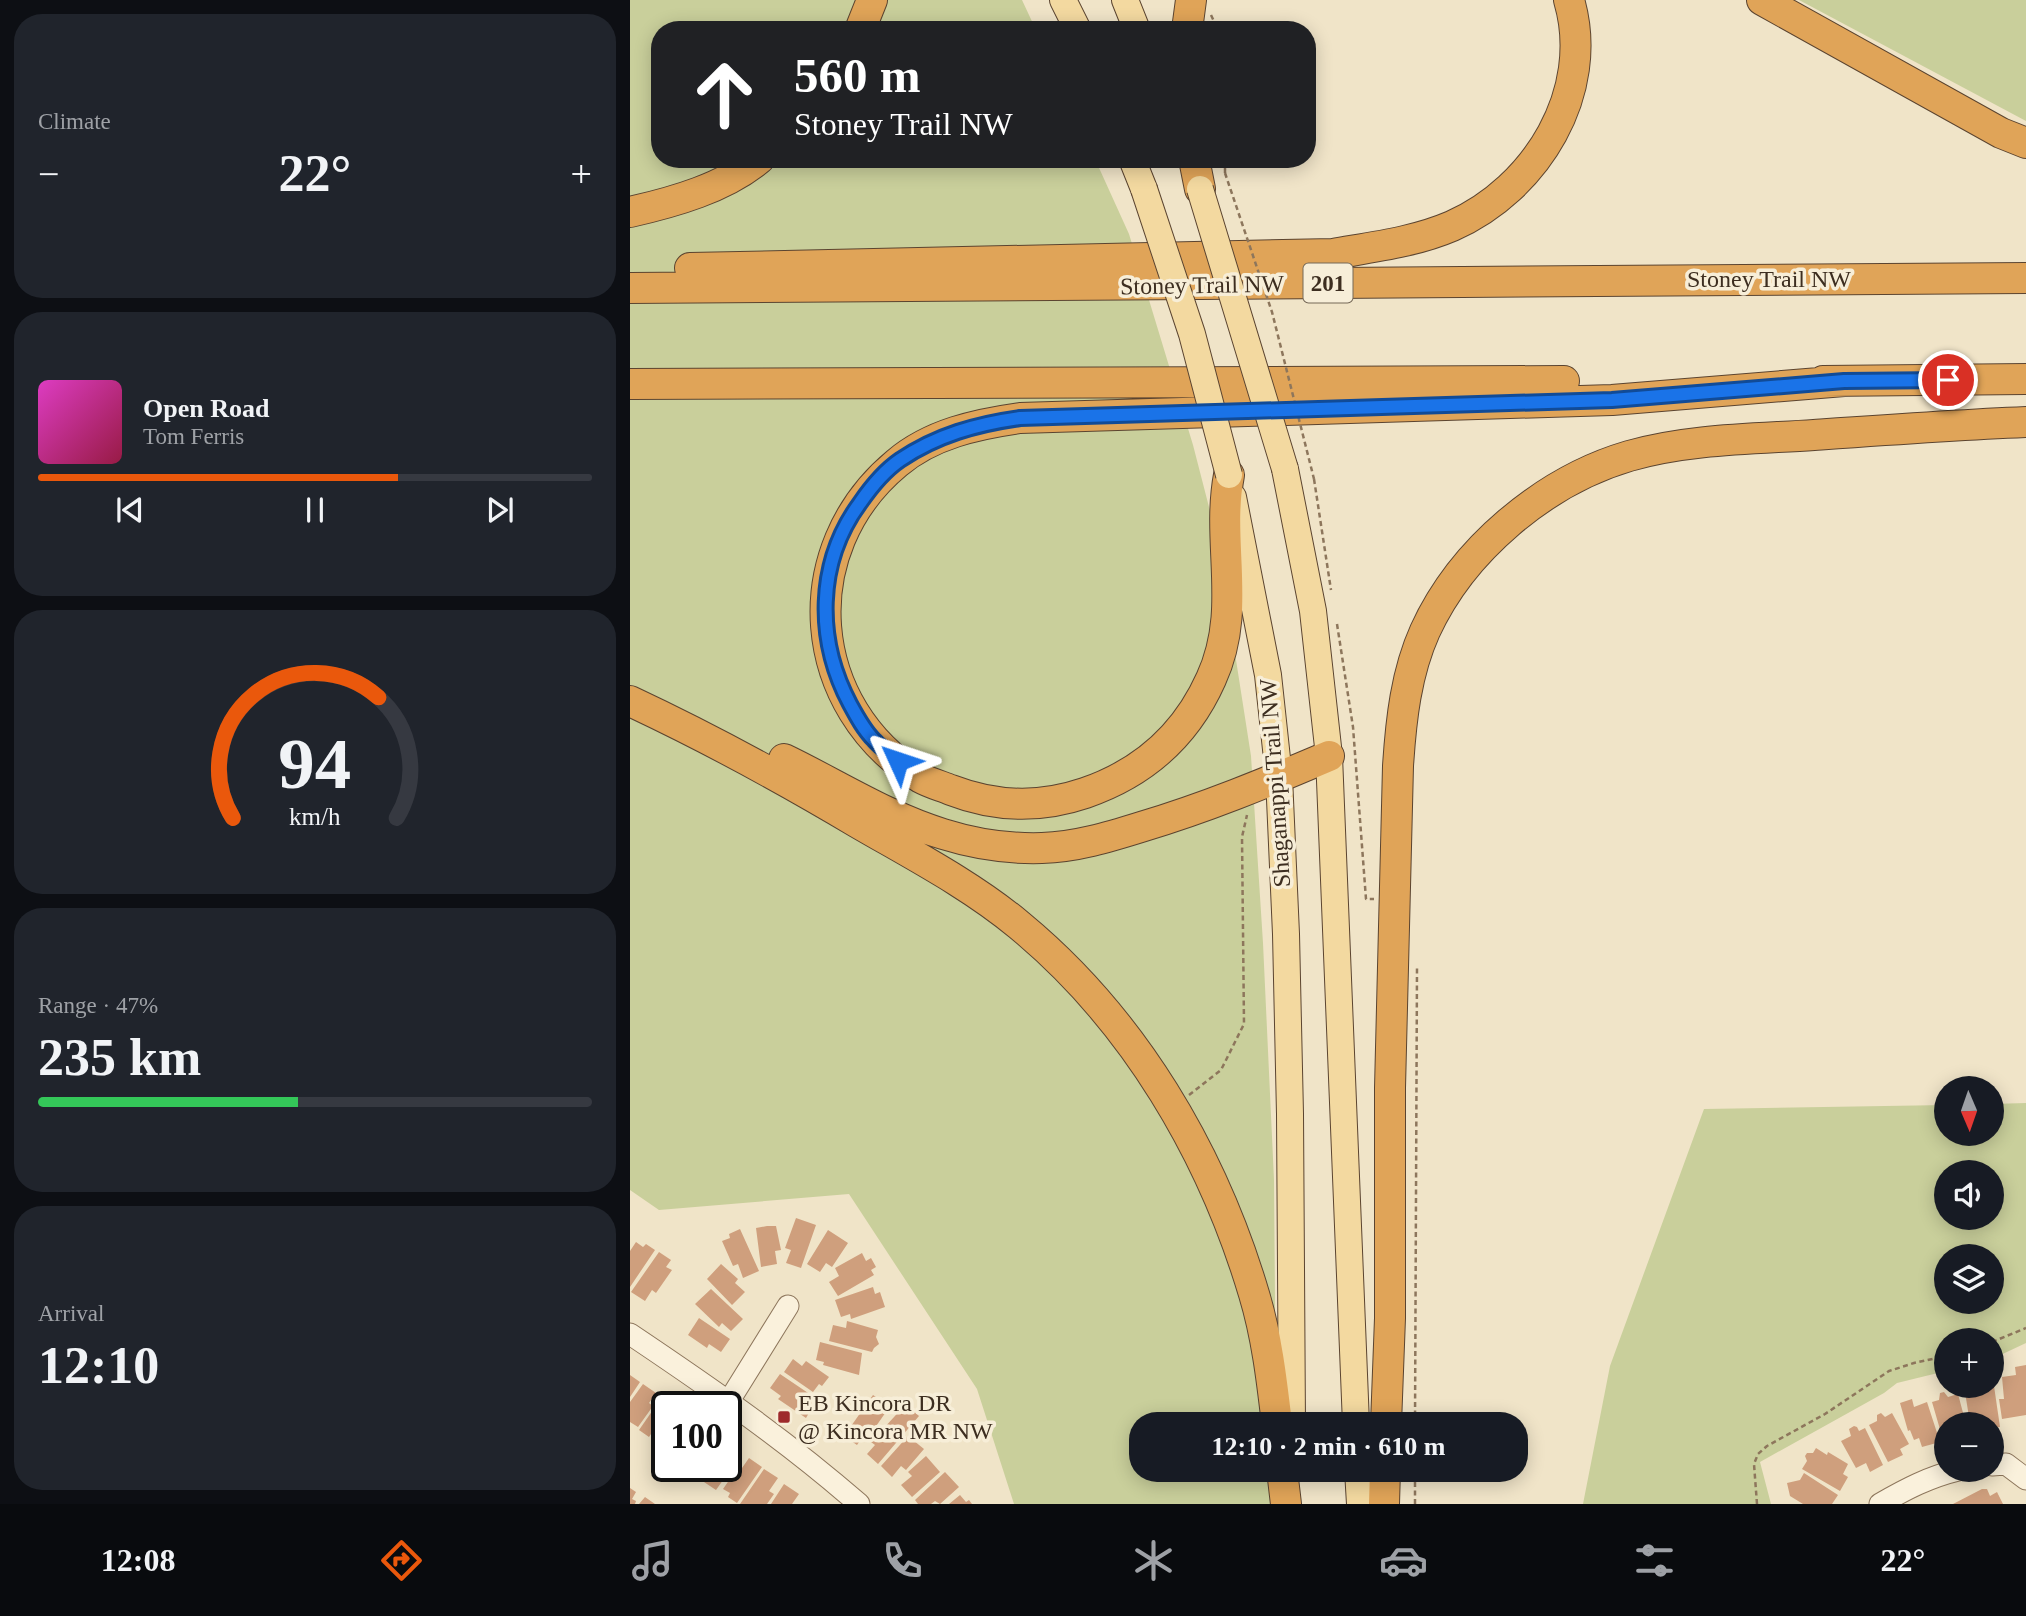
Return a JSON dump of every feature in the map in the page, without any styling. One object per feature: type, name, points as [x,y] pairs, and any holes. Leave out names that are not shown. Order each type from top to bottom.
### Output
[{"type":"highway","points":[[864,21],[872,0]]},
{"type":"highway","points":[[1188,21],[1191,0]]},
{"type":"highway","points":[[630,270],[1333,254],[1420,236],[1452,226],[1482,210],[1510,188],[1539,155],[1557,126],[1568,101],[1575,41],[1569,0]]},
{"type":"highway","points":[[1762,0],[2001,132],[2026,143]]},
{"type":"highway","points":[[630,212],[686,196],[726,180],[745,168]]},
{"type":"highway","points":[[1196,168],[1200,189]]},
{"type":"highway","name":"Stoney Trail NW","points":[[630,288],[2026,278]]},
{"type":"highway","points":[[630,384],[2026,379]]},
{"type":"highway","points":[[1229,475],[1224,502],[1229,596],[1220,655],[1212,678],[1189,719],[1156,755],[1136,770],[1105,786],[1051,803],[986,801],[923,779],[873,740],[840,685],[830,654],[825,626],[827,580],[833,553],[847,520],[870,488],[898,461],[957,431],[1020,418],[1612,400],[1844,381]]},
{"type":"highway","points":[[1386,1412],[1390,1318],[1390,1074],[1398,766],[1402,712],[1413,665],[1425,631],[1445,596],[1491,537],[1520,513],[1586,473],[1628,456],[1670,447],[1738,440],[2026,422]]},
{"type":"highway","points":[[630,692],[688,714],[906,820],[940,833],[989,845],[1042,848],[1104,838],[1168,819],[1279,778],[1329,756]]},
{"type":"highway","points":[[630,701],[696,732],[770,772],[975,893],[1019,925],[1097,1001],[1141,1057],[1174,1107],[1211,1176],[1233,1228],[1255,1297],[1269,1359],[1276,1412]]},
{"type":"highway","points":[[1283,1482],[1286,1504]]},
{"type":"highway","points":[[1384,1504],[1385,1482]]},
{"type":"main road","points":[[1063,0],[1074,21]]},
{"type":"main road","points":[[1125,0],[1134,21]]},
{"type":"main road","name":"Shaganappi Trail NW","points":[[1135,168],[1192,334],[1229,475],[1268,675],[1279,778],[1286,934],[1292,1412]]},
{"type":"main road","points":[[1192,168],[1285,469],[1313,611],[1329,756],[1356,1412]]},
{"type":"main road","points":[[1292,1482],[1293,1504]]},
{"type":"main road","points":[[1359,1482],[1360,1504]]},
{"type":"street","points":[[735,1391],[788,1306]]},
{"type":"street","points":[[630,1334],[714,1391]]},
{"type":"street","points":[[742,1411],[812,1463],[845,1500]]},
{"type":"street","points":[[2004,1464],[2026,1479]]},
{"type":"street","points":[[1880,1504],[1934,1477]]},
{"type":"path","points":[[1225,168],[1272,312],[1314,479]]},
{"type":"path","points":[[1174,1107],[1221,1070],[1244,1024],[1242,837],[1247,815]]},
{"type":"path","points":[[2004,1337],[2026,1328]]},
{"type":"path","points":[[1757,1504],[1754,1464],[1758,1454],[1767,1446],[1825,1414],[1889,1371],[1934,1359]]},
{"type":"path","points":[[1415,1482],[1415,1504]]},
{"type":"green space","points":[[630,0],[1022,0],[1032,21],[651,21],[651,168],[1099,168],[1129,234],[1193,445],[1217,538],[1251,756],[1274,1180],[1276,1412],[1129,1412],[1129,1482],[1276,1482],[1276,1504],[1014,1504],[977,1389],[849,1194],[659,1210],[630,1190]]},
{"type":"green space","points":[[1799,0],[2026,0],[2026,121]]},
{"type":"green space","points":[[2026,1103],[2026,1343],[2004,1353],[2004,1328],[1934,1328],[1934,1374],[1897,1383],[1884,1393],[1760,1462],[1771,1504],[1583,1504],[1610,1366],[1704,1109],[1934,1105],[1934,1146],[2004,1146],[2004,1104]]},
{"type":"building","points":[[796,1218],[816,1225],[801,1268],[786,1263],[791,1250],[785,1248]]},
{"type":"building","points":[[776,1226],[781,1250],[775,1251],[777,1264],[761,1267],[756,1228]]},
{"type":"building","points":[[740,1229],[759,1271],[743,1278],[738,1264],[733,1266],[722,1241]]},
{"type":"building","points":[[828,1230],[848,1243],[832,1267],[826,1263],[820,1272],[807,1264]]},
{"type":"building","points":[[636,1242],[655,1250],[630,1287],[630,1251]]},
{"type":"building","points":[[659,1252],[671,1260],[666,1267],[672,1270],[656,1293],[652,1290],[645,1301],[631,1292]]},
{"type":"building","points":[[862,1253],[866,1261],[871,1258],[876,1267],[871,1270],[874,1275],[838,1296],[829,1282],[839,1276],[835,1268]]},
{"type":"building","points":[[721,1264],[738,1279],[735,1283],[745,1292],[732,1305],[707,1279]]},
{"type":"building","points":[[873,1287],[875,1294],[880,1292],[885,1307],[851,1319],[850,1314],[841,1317],[835,1300]]},
{"type":"building","points":[[711,1289],[743,1319],[731,1331],[722,1323],[719,1327],[695,1304]]},
{"type":"building","points":[[699,1318],[730,1339],[721,1352],[709,1344],[707,1348],[688,1335]]},
{"type":"building","points":[[847,1321],[878,1330],[876,1337],[879,1344],[872,1352],[829,1341],[833,1325],[846,1328]]},
{"type":"building","points":[[820,1342],[862,1353],[859,1375],[823,1365],[824,1362],[816,1360]]},
{"type":"building","points":[[793,1359],[802,1366],[806,1361],[829,1377],[813,1392],[784,1372]]},
{"type":"building","points":[[2026,1365],[2026,1415],[2004,1419],[1999,1399],[2004,1399],[2004,1377],[2016,1375],[2015,1367]]},
{"type":"building","points":[[780,1374],[817,1399],[806,1418],[778,1399],[781,1396],[770,1388]]},
{"type":"building","points":[[630,1375],[640,1382],[630,1397]]},
{"type":"building","points":[[643,1384],[653,1391],[649,1403],[651,1409],[638,1427],[630,1422],[630,1402]]},
{"type":"building","points":[[873,1395],[888,1409],[872,1432],[868,1429],[857,1445],[844,1436]]},
{"type":"building","points":[[1959,1398],[1963,1412],[1935,1412],[1932,1402]]},
{"type":"building","points":[[1966,1398],[1996,1398],[1998,1412],[1968,1412]]},
{"type":"building","points":[[1912,1399],[1914,1407],[1927,1402],[1934,1424],[1934,1444],[1922,1447],[1919,1438],[1914,1440],[1910,1430],[1908,1431],[1900,1403]]},
{"type":"building","points":[[906,1404],[919,1416],[878,1464],[867,1454],[875,1445],[871,1442]]},
{"type":"building","points":[[651,1413],[649,1437],[639,1430]]},
{"type":"building","points":[[1881,1413],[1885,1417],[1892,1413],[1909,1444],[1900,1449],[1903,1455],[1888,1462],[1869,1425],[1877,1421],[1877,1415]]},
{"type":"building","points":[[1854,1426],[1859,1431],[1865,1428],[1883,1465],[1870,1472],[1866,1463],[1856,1468],[1841,1441],[1851,1436],[1849,1429]]},
{"type":"building","points":[[908,1436],[924,1449],[906,1470],[901,1466],[892,1477],[881,1466]]},
{"type":"building","points":[[1816,1448],[1848,1464],[1843,1474],[1848,1477],[1840,1491],[1802,1469],[1807,1461],[1807,1453],[1813,1453]]},
{"type":"building","points":[[926,1456],[940,1472],[912,1497],[901,1485],[912,1476],[908,1472]]},
{"type":"building","points":[[749,1458],[762,1467],[737,1503],[728,1497],[730,1493],[723,1489],[728,1482],[742,1482],[742,1468]]},
{"type":"building","points":[[764,1469],[778,1478],[769,1491],[774,1494],[767,1504],[740,1504]]},
{"type":"building","points":[[945,1472],[959,1487],[940,1504],[935,1501],[931,1504],[918,1504],[915,1500]]},
{"type":"building","points":[[1804,1473],[1838,1495],[1832,1504],[1803,1504],[1790,1496],[1787,1483],[1800,1480]]},
{"type":"building","points":[[704,1482],[722,1482],[716,1490]]},
{"type":"building","points":[[784,1484],[799,1494],[792,1504],[771,1504]]},
{"type":"building","points":[[630,1488],[636,1492],[632,1499],[636,1501],[635,1504],[630,1504]]},
{"type":"building","points":[[1987,1489],[1990,1496],[1997,1492],[2003,1504],[1953,1504]]},
{"type":"building","points":[[960,1495],[966,1502],[969,1500],[972,1504],[949,1504]]},
{"type":"building","points":[[645,1497],[655,1504],[639,1504]]},
{"type":"place","name":"EB Kincora DR @ Kincora MR NW","points":[[784,1417]]},
{"type":"route","points":[[898,761],[873,740],[840,685],[825,626],[827,580],[833,553],[847,520],[870,488],[898,461],[957,431],[990,422],[1020,418],[1078,415],[1612,400],[1844,381],[1948,380]]}]
